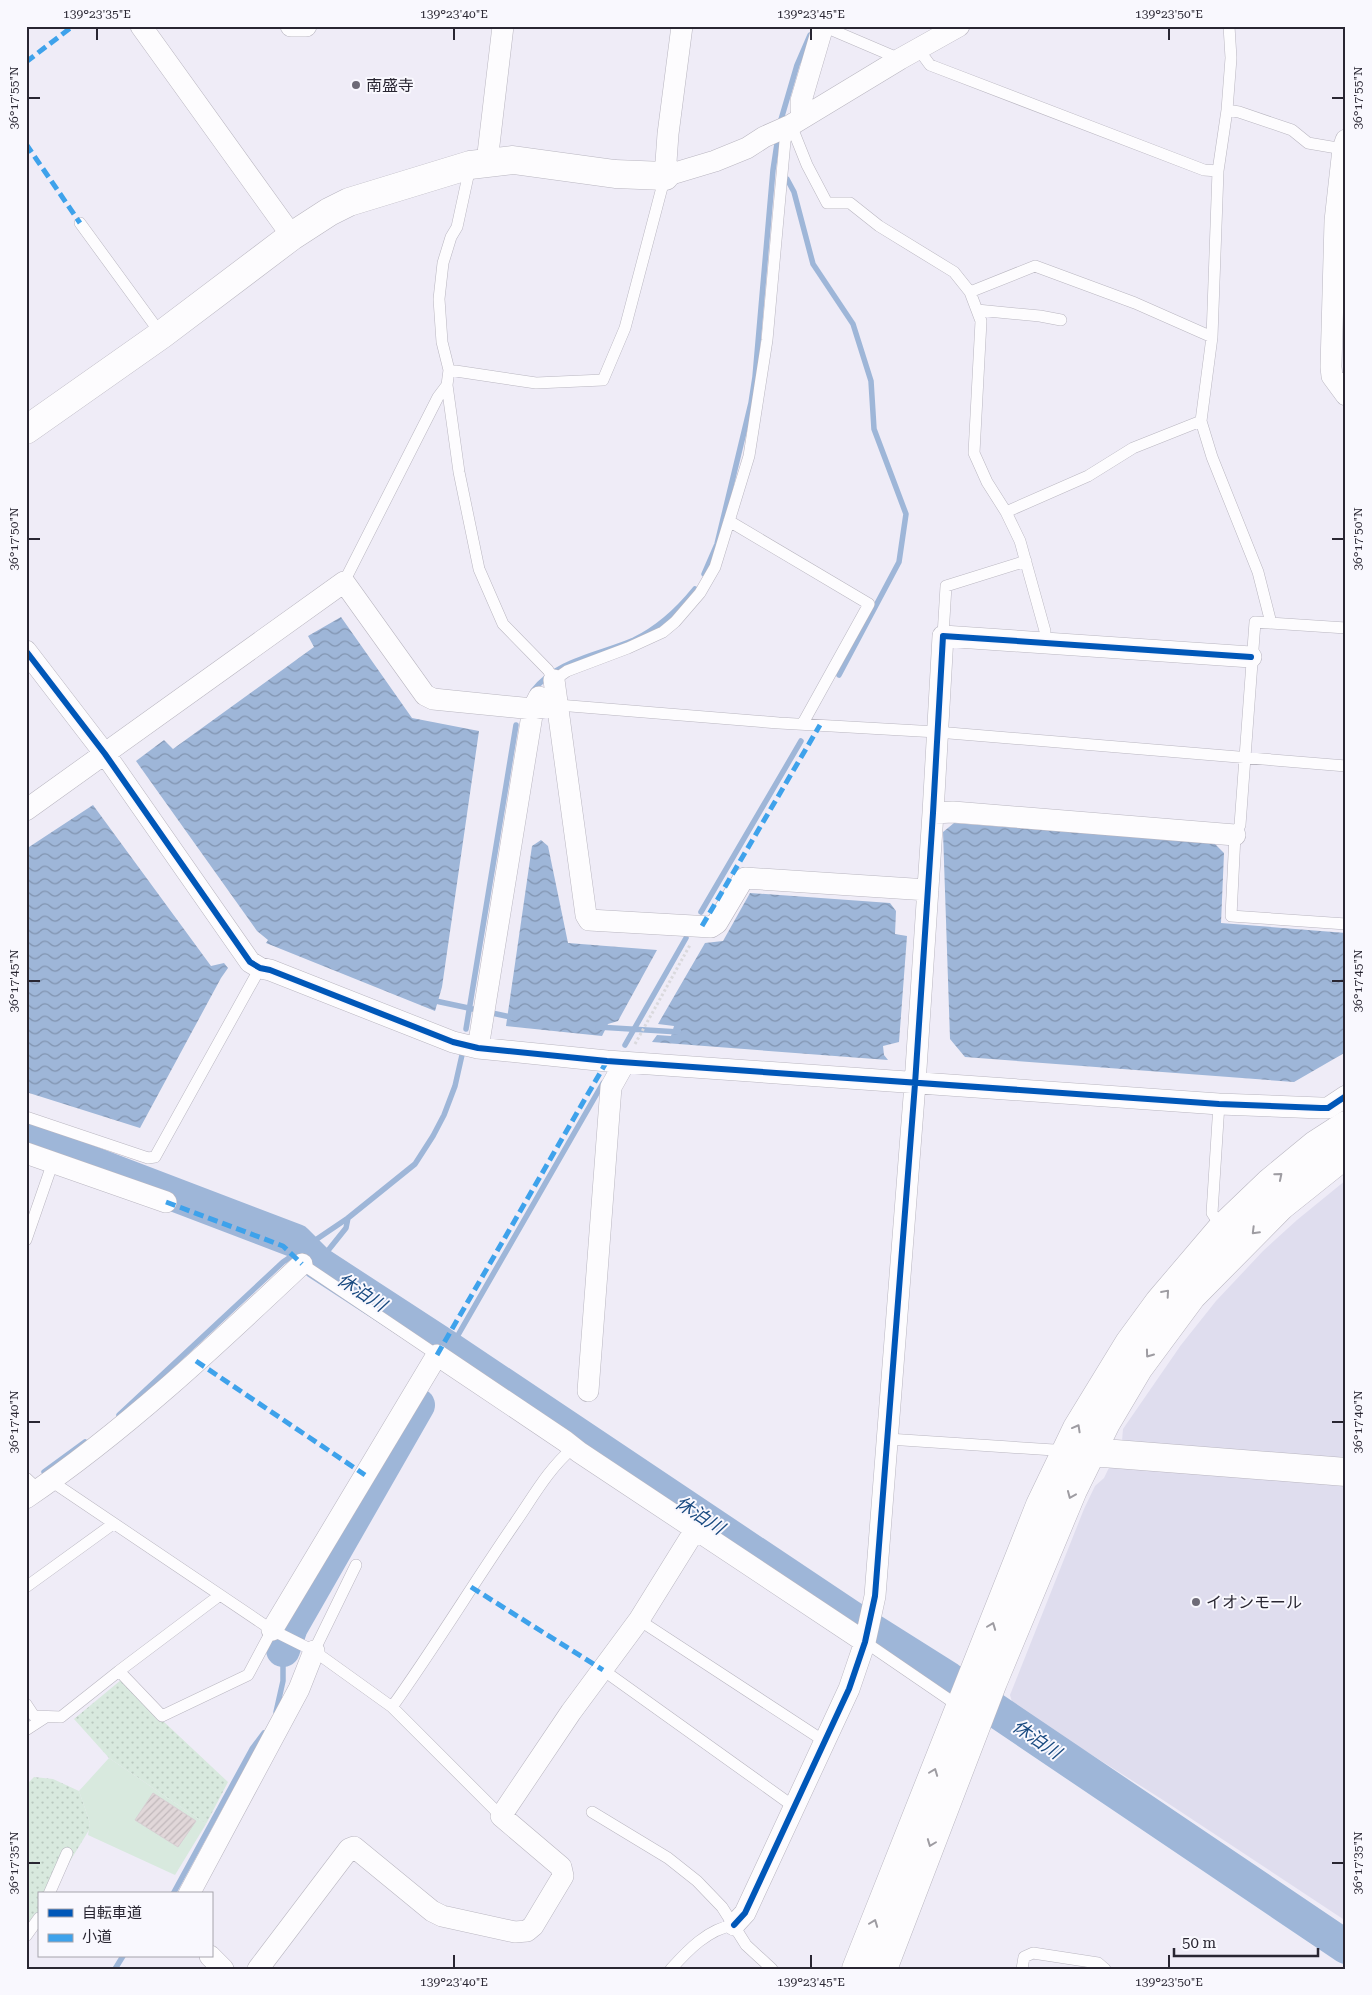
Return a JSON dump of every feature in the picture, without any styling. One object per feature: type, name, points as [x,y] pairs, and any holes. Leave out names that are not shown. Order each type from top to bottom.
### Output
[{"type":"street","points":[[141,26],[292,236]]},
{"type":"street","points":[[292,26],[306,26]]},
{"type":"street","points":[[479,163],[503,26]]},
{"type":"street","points":[[665,176],[668,134],[682,26]]},
{"type":"street","points":[[798,120],[801,102],[823,26]]},
{"type":"street","points":[[26,430],[162,335],[292,236],[348,202],[479,163],[513,160],[615,174],[665,176],[715,161],[746,148],[798,120],[959,26]]},
{"type":"street","points":[[1344,144],[1340,221],[1340,303],[1331,368],[1332,376],[1346,396]]},
{"type":"street","points":[[26,810],[344,582],[425,695],[433,699],[533,708],[558,705]]},
{"type":"street","points":[[734,1925],[745,1913],[793,1806],[849,1689],[866,1638],[875,1596],[915,1084],[943,636],[1251,657]]},
{"type":"street","points":[[26,651],[105,754],[250,962],[260,968],[270,970],[453,1042],[478,1048],[625,1062],[1340,1114]]},
{"type":"street","points":[[554,680],[586,915],[589,920],[711,927],[717,923],[745,878],[928,890]]},
{"type":"street","points":[[478,1048],[533,708],[540,696],[554,680]]},
{"type":"street","points":[[933,813],[953,812],[1235,835]]},
{"type":"street","points":[[588,1391],[611,1087],[625,1062]]},
{"type":"street","points":[[1077,1453],[1077,1428],[1129,1343],[1158,1302],[1222,1228],[1269,1183],[1315,1145],[1340,1114]]},
{"type":"street","points":[[26,1153],[166,1202]]},
{"type":"street","points":[[856,1969],[984,1677],[1040,1505],[1192,1296],[1281,1206],[1346,1154]]},
{"type":"street","points":[[36,1487],[118,1430],[240,1323],[302,1264]]},
{"type":"street","points":[[272,1630],[437,1355],[695,1530],[866,1638]]},
{"type":"street","points":[[1077,1453],[1346,1472]]},
{"type":"street","points":[[258,1969],[348,1849],[354,1847],[432,1911],[442,1916],[515,1932],[527,1931],[533,1926],[563,1876],[561,1868],[501,1816],[571,1712],[639,1620],[695,1530]]},
{"type":"street","points":[[190,1892],[299,1690],[314,1651]]},
{"type":"street","points":[[883,1969],[970,1711]]},
{"type":"street","points":[[212,1958],[223,1969]]},
{"type":"lane","points":[[829,26],[832,30],[900,59]]},
{"type":"lane","points":[[1229,26],[1231,58],[1228,110],[1218,171],[1212,337],[1202,421],[1212,457],[1258,572],[1271,623]]},
{"type":"lane","points":[[919,50],[930,65],[1204,170],[1218,171]]},
{"type":"lane","points":[[1228,110],[1292,130],[1308,143],[1344,144]]},
{"type":"lane","points":[[479,163],[457,227],[451,236],[443,263],[440,290],[442,342],[449,370],[446,385],[459,472],[479,569],[503,624],[548,670],[554,680],[567,671],[663,632],[675,622],[700,593],[709,579],[719,555],[749,456],[767,340],[785,140],[798,120]]},
{"type":"lane","points":[[798,120],[807,165],[827,204],[850,202],[879,226],[954,272],[970,292],[981,321],[974,453],[987,482],[1006,512],[1020,541],[1045,631],[1044,642]]},
{"type":"lane","points":[[449,370],[536,383],[603,380],[625,328],[665,176]]},
{"type":"lane","points":[[80,222],[162,335]]},
{"type":"lane","points":[[970,292],[1035,266],[1135,303],[1212,337]]},
{"type":"lane","points":[[977,310],[1061,320]]},
{"type":"lane","points":[[344,582],[438,397],[446,385]]},
{"type":"lane","points":[[1006,512],[1088,476],[1133,448],[1202,421]]},
{"type":"lane","points":[[729,521],[868,604],[803,723]]},
{"type":"lane","points":[[943,636],[946,586],[1026,561]]},
{"type":"lane","points":[[1346,628],[1255,622],[1243,758],[1240,825],[1235,835],[1231,916],[1346,924]]},
{"type":"lane","points":[[558,705],[779,723],[937,732],[1346,766]]},
{"type":"lane","points":[[26,1117],[148,1158],[155,1157],[260,968]]},
{"type":"lane","points":[[1219,1104],[1212,1213],[1222,1228]]},
{"type":"lane","points":[[26,1240],[53,1162]]},
{"type":"lane","points":[[302,1264],[437,1355]]},
{"type":"lane","points":[[888,1439],[1077,1453]]},
{"type":"lane","points":[[392,1707],[539,1488],[560,1458],[573,1448]]},
{"type":"lane","points":[[36,1487],[113,1524],[272,1630],[314,1651],[392,1707],[501,1816]]},
{"type":"lane","points":[[26,1586],[113,1524]]},
{"type":"lane","points":[[314,1651],[356,1564]]},
{"type":"lane","points":[[26,1704],[34,1716],[61,1717],[220,1595]]},
{"type":"lane","points":[[639,1620],[824,1741]]},
{"type":"lane","points":[[119,1671],[162,1716],[248,1675],[272,1630]]},
{"type":"lane","points":[[866,1638],[970,1711]]},
{"type":"lane","points":[[603,1670],[793,1806]]},
{"type":"lane","points":[[26,1730],[46,1717]]},
{"type":"lane","points":[[592,1812],[682,1868],[722,1906],[746,1945],[772,1969]]},
{"type":"lane","points":[[50,1892],[67,1853]]},
{"type":"lane","points":[[26,1936],[38,1919]]},
{"type":"lane","points":[[671,1969],[689,1950],[715,1930],[734,1925]]},
{"type":"lane","points":[[1022,1969],[1024,1957],[1033,1953],[1098,1963],[1105,1969]]},
{"type":"path","points":[[625,1062],[702,926]]},
{"type":"shaded area","name":"イオンモール","points":[[1346,1180],[1346,1921],[1163,1800],[1013,1705],[1010,1695],[1084,1509],[1095,1486],[1104,1478],[1122,1441],[1123,1429],[1181,1345],[1216,1301],[1263,1251]]},
{"type":"green space","points":[[127,1675],[162,1720],[228,1782],[206,1824],[109,1758],[74,1719]]},
{"type":"green space","points":[[109,1758],[206,1824],[175,1875],[88,1835],[90,1823],[79,1791]]},
{"type":"green space","points":[[34,1777],[53,1779],[79,1791],[90,1823],[89,1830],[51,1892],[38,1892],[38,1912],[26,1929],[26,1785]]},
{"type":"water","points":[[341,617],[412,718],[479,731],[442,987],[435,1011],[266,943],[268,940],[257,931],[136,761],[164,740],[173,749],[314,647],[308,636]]},
{"type":"water","points":[[93,805],[211,966],[224,963],[228,968],[140,1128],[26,1092],[26,849]]},
{"type":"water","points":[[954,823],[1214,843],[1224,853],[1221,923],[1346,933],[1346,1052],[1294,1082],[965,1057],[950,1039],[943,832]]},
{"type":"water","points":[[541,840],[548,846],[568,943],[657,950],[618,1021],[608,1024],[602,1036],[506,1026],[532,846]]},
{"type":"water","points":[[750,893],[890,903],[896,911],[895,934],[907,936],[899,1042],[883,1046],[884,1055],[888,1060],[652,1042],[657,1035],[671,1036],[674,1026],[658,1024],[705,943],[723,941]]},
{"type":"building","points":[[153,1793],[196,1821],[178,1847],[135,1820]]},
{"type":"waterway","points":[[780,123],[797,65],[810,35]]},
{"type":"waterway","points":[[704,574],[717,544],[751,403],[755,377],[773,170],[778,137]]},
{"type":"waterway","points":[[781,175],[787,179],[794,192],[813,264],[853,324],[871,381],[874,429],[906,514],[899,562],[839,675]]},
{"type":"waterway","points":[[533,691],[554,672],[566,665],[634,640],[652,630],[675,611],[695,589]]},
{"type":"waterway","points":[[466,1029],[516,725]]},
{"type":"waterway","points":[[701,912],[801,741]]},
{"type":"waterway","points":[[625,1045],[686,938]]},
{"type":"waterway","points":[[431,1000],[515,1018]]},
{"type":"waterway","points":[[598,1027],[679,1032]]},
{"type":"waterway","points":[[119,1415],[283,1262],[348,1218],[415,1164],[444,1115],[455,1086],[462,1055]]},
{"type":"waterway","points":[[450,1349],[603,1083]]},
{"type":"waterway","name":"休泊川","points":[[26,1138],[296,1241],[318,1263],[849,1616],[949,1679],[1346,1947]]},
{"type":"waterway","points":[[318,1263],[346,1228],[348,1218]]},
{"type":"waterway","points":[[283,1650],[291,1627],[418,1405]]},
{"type":"waterway","points":[[44,1472],[85,1442]]},
{"type":"waterway","points":[[276,1712],[283,1681],[283,1650]]},
{"type":"waterway","points":[[174,1892],[252,1749],[264,1733]]},
{"type":"waterway","points":[[115,1969],[122,1958]]},
{"type":"marked path","points":[[26,62],[73,26]]},
{"type":"marked path","points":[[26,144],[80,223]]},
{"type":"marked path","points":[[702,926],[820,725]]},
{"type":"marked path","points":[[437,1355],[607,1061]]},
{"type":"marked path","points":[[166,1202],[283,1246],[302,1264]]},
{"type":"marked path","points":[[196,1361],[365,1475]]},
{"type":"marked path","points":[[471,1587],[603,1670]]},
{"type":"cycle path","points":[[734,1925],[745,1913],[849,1689],[865,1642],[875,1596],[915,1084],[943,636],[1251,657]]},
{"type":"cycle path","points":[[26,651],[105,754],[250,962],[260,968],[270,970],[453,1042],[478,1048],[607,1061],[1219,1104],[1328,1108],[1346,1096]]},
{"type":"place","name":"南盛寺","points":[[356,85]]},
{"type":"place","name":"イオンモール","points":[[1196,1602]]}]
